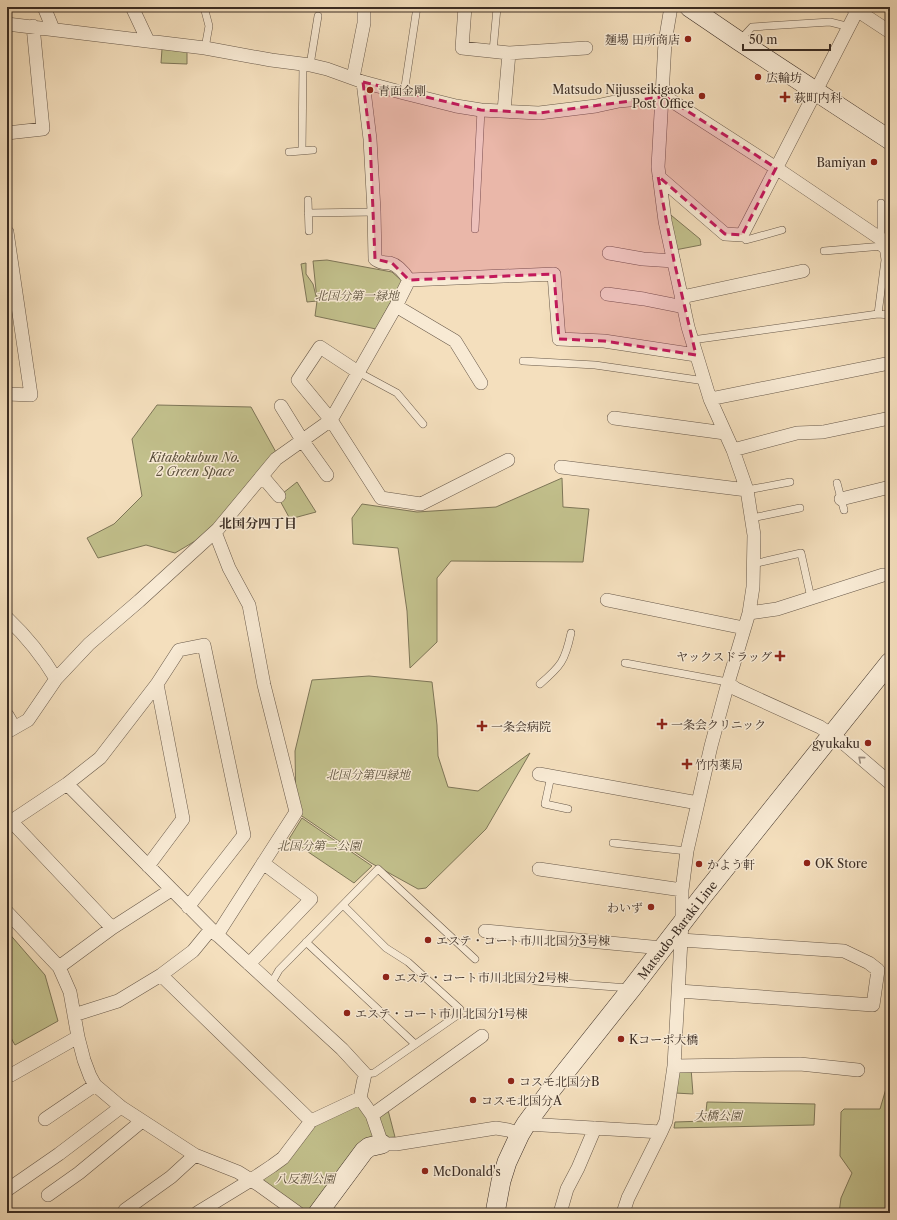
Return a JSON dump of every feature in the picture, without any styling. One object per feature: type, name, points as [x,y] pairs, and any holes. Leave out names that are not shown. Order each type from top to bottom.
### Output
[{"type":"main road","points":[[689,7],[890,140]]},
{"type":"main road","name":"Matsudo-Baraki Line","points":[[495,1213],[501,1180],[505,1168],[523,1129],[551,1090],[662,948],[682,931],[766,816],[832,736],[890,662]]},
{"type":"main road","points":[[318,1213],[364,1151],[369,1147],[382,1144]]},
{"type":"street","points":[[44,7],[53,29]]},
{"type":"street","points":[[132,7],[148,41]]},
{"type":"street","points":[[364,7],[364,23],[358,80],[370,139],[375,259],[381,263],[392,263],[404,273],[409,280]]},
{"type":"street","points":[[465,7],[462,48],[509,53],[586,48]]},
{"type":"street","points":[[623,1213],[628,1198],[666,1120],[674,1066],[682,931],[682,890],[687,851],[728,683],[749,613],[753,587],[754,535],[747,490],[733,450],[710,399],[696,355],[665,221],[658,167],[665,42],[671,7]]},
{"type":"street","points":[[659,177],[725,234],[742,234],[850,27],[856,8],[890,32]]},
{"type":"street","points":[[7,24],[205,48],[326,68],[358,80],[404,93],[456,106],[481,110],[539,113],[596,106],[661,95],[776,168],[882,243]]},
{"type":"street","points":[[7,133],[43,129],[33,26]]},
{"type":"street","points":[[504,112],[509,53]]},
{"type":"street","points":[[7,232],[31,395],[7,394]]},
{"type":"street","points":[[609,253],[643,259],[674,261]]},
{"type":"street","points":[[607,294],[683,302],[803,271]]},
{"type":"street","points":[[409,280],[554,274],[559,339],[604,341],[696,355]]},
{"type":"street","points":[[7,715],[11,729],[28,720],[56,679],[89,644],[215,532],[276,459],[331,420],[396,306],[409,280]]},
{"type":"street","points":[[396,306],[455,341],[481,383]]},
{"type":"street","points":[[358,372],[320,347],[298,380],[331,420],[381,498],[421,504],[508,460]]},
{"type":"street","points":[[710,399],[890,364]]},
{"type":"street","points":[[280,406],[327,475]]},
{"type":"street","points":[[614,418],[725,433]]},
{"type":"street","points":[[733,450],[797,433],[823,432],[890,418]]},
{"type":"street","points":[[560,467],[747,490]]},
{"type":"street","points":[[262,476],[279,496]]},
{"type":"street","points":[[843,504],[890,487]]},
{"type":"street","points":[[74,1015],[118,1001],[162,975],[194,951],[214,932],[263,863],[296,812],[264,685],[250,605],[229,568],[215,532]]},
{"type":"street","points":[[749,613],[778,609],[883,575],[890,575]]},
{"type":"street","points":[[607,600],[744,628]]},
{"type":"street","points":[[10,625],[47,664],[56,679]]},
{"type":"street","points":[[112,928],[9,823],[67,784],[100,758],[157,684],[179,650],[204,646],[244,835],[188,907]]},
{"type":"street","points":[[728,683],[736,689],[820,727],[841,742],[890,783]]},
{"type":"street","points":[[148,866],[183,819],[157,684]]},
{"type":"street","points":[[545,775],[698,804]]},
{"type":"street","points":[[67,784],[188,907],[342,1049],[365,1074],[360,1098],[372,1115],[382,1144],[396,1144],[496,1128],[508,1130],[595,1128],[661,1132]]},
{"type":"street","points":[[249,964],[311,899],[263,863]]},
{"type":"street","points":[[539,869],[682,890]]},
{"type":"street","points":[[59,966],[112,928],[172,890]]},
{"type":"street","points":[[7,912],[59,966],[70,992],[78,1037],[84,1060],[95,1085],[121,1106],[195,1155],[238,1172],[298,1213]]},
{"type":"street","points":[[485,931],[662,948]]},
{"type":"street","points":[[679,991],[873,1005],[878,970],[869,963],[844,952],[682,931]]},
{"type":"street","points":[[162,975],[311,1121]]},
{"type":"street","points":[[372,1115],[482,1036]]},
{"type":"street","points":[[10,1075],[78,1037]]},
{"type":"street","points":[[674,1066],[800,1064],[858,1070]]},
{"type":"street","points":[[45,1119],[95,1085]]},
{"type":"street","points":[[197,1213],[251,1180],[282,1158],[311,1121],[360,1098]]},
{"type":"street","points":[[7,1190],[59,1154],[121,1106]]},
{"type":"street","points":[[48,1195],[79,1173],[142,1120]]},
{"type":"street","points":[[560,1213],[567,1190],[595,1128]]},
{"type":"street","points":[[125,1210],[171,1177],[195,1155]]},
{"type":"lane","points":[[204,7],[209,26],[205,48]]},
{"type":"lane","points":[[404,93],[417,7]]},
{"type":"lane","points":[[488,7],[496,8],[493,51]]},
{"type":"lane","points":[[302,151],[307,65],[318,16]]},
{"type":"lane","points":[[739,41],[752,27],[830,22],[850,27]]},
{"type":"lane","points":[[475,229],[481,110]]},
{"type":"lane","points":[[289,152],[314,150]]},
{"type":"lane","points":[[308,200],[309,231]]},
{"type":"lane","points":[[878,314],[887,265],[882,243],[881,203]]},
{"type":"lane","points":[[308,213],[374,212]]},
{"type":"lane","points":[[742,234],[746,240],[782,230]]},
{"type":"lane","points":[[824,251],[882,243]]},
{"type":"lane","points":[[692,340],[878,314],[890,315]]},
{"type":"lane","points":[[523,361],[595,365],[704,381]]},
{"type":"lane","points":[[358,372],[397,393],[423,424]]},
{"type":"lane","points":[[747,490],[790,482]]},
{"type":"lane","points":[[837,483],[843,504]]},
{"type":"lane","points":[[752,518],[800,508]]},
{"type":"lane","points":[[753,564],[801,553],[811,598]]},
{"type":"lane","points":[[540,684],[556,671],[562,662],[568,649],[571,633]]},
{"type":"lane","points":[[625,663],[728,683]]},
{"type":"lane","points":[[545,775],[545,804],[568,809]]},
{"type":"lane","points":[[613,842],[687,851]]},
{"type":"lane","points":[[270,984],[279,970],[378,869],[475,959]]},
{"type":"lane","points":[[343,905],[386,948],[408,962],[460,1009],[460,1014],[374,1073],[365,1074]]},
{"type":"lane","points":[[306,942],[415,1044]]},
{"type":"lane","points":[[535,981],[632,988]]},
{"type":"highlighted area","points":[[363,82],[481,110],[539,113],[661,97],[661,94],[776,168],[742,235],[725,234],[658,176],[674,261],[696,355],[604,341],[559,339],[554,274],[409,280],[392,263],[375,259],[370,139]]},
{"type":"green space","points":[[162,49],[187,51],[187,64],[161,63]]},
{"type":"green space","points":[[666,211],[700,239],[701,245],[675,250]]},
{"type":"green space","name":"北国分第一緑地","points":[[327,260],[392,272],[402,281],[376,329],[315,316],[317,301],[307,302],[301,264],[306,263],[306,274],[313,284],[317,300],[313,261]]},
{"type":"green space","name":"Kitakokubun No. 2 Green Space","points":[[157,405],[251,407],[277,454],[212,531],[175,553],[146,545],[98,558],[87,538],[114,524],[142,496],[132,439]]},
{"type":"green space","points":[[562,478],[563,507],[589,509],[583,562],[451,561],[437,578],[437,642],[410,668],[407,611],[398,548],[353,544],[352,518],[362,504],[417,512],[496,507]]},
{"type":"green space","points":[[297,482],[316,512],[290,519],[278,497]]},
{"type":"green space","name":"北国分第四緑地","points":[[369,676],[432,682],[437,725],[438,756],[448,787],[478,791],[530,753],[486,829],[426,888],[418,889],[371,863],[296,812],[295,751],[312,680]]},
{"type":"green space","name":"北国分第二公園","points":[[302,818],[372,866],[354,883],[289,839]]},
{"type":"green space","points":[[7,931],[45,975],[58,1021],[15,1045],[7,1031]]},
{"type":"green space","points":[[691,1068],[693,1094],[675,1093],[675,1078],[683,1069]]},
{"type":"green space","points":[[890,1075],[890,1198],[887,1213],[839,1213],[841,1198],[852,1173],[840,1156],[841,1112],[844,1109],[880,1109]]},
{"type":"green space","name":"八反割公園","points":[[360,1098],[382,1144],[318,1213],[297,1213],[251,1180],[313,1120]]},
{"type":"green space","name":"大橋公園","points":[[707,1102],[815,1104],[814,1125],[674,1128],[675,1122],[705,1121]]},
{"type":"green space","points":[[388,1110],[395,1137],[381,1138],[374,1117]]},
{"type":"place","name":"麺場 田所商店","points":[[688,39]]},
{"type":"place","name":"広輪坊","points":[[758,77]]},
{"type":"place","name":"青面金剛","points":[[370,90]]},
{"type":"place","name":"Matsudo Nijusseikigaoka Post Office","points":[[702,96]]},
{"type":"place","name":"萩町内科","points":[[785,97]]},
{"type":"place","name":"Bamiyan","points":[[874,162]]},
{"type":"place","name":"ヤックスドラッグ","points":[[780,656]]},
{"type":"place","name":"一条会クリニック","points":[[662,724]]},
{"type":"place","name":"一条会病院","points":[[482,726]]},
{"type":"place","name":"gyukaku","points":[[868,743]]},
{"type":"place","name":"竹内薬局","points":[[687,764]]},
{"type":"place","name":"OK Store","points":[[807,863]]},
{"type":"place","name":"かよう軒","points":[[699,864]]},
{"type":"place","name":"わいず","points":[[651,907]]},
{"type":"place","name":"エステ・コート市川北国分3号棟","points":[[428,940]]},
{"type":"place","name":"エステ・コート市川北国分2号棟","points":[[386,977]]},
{"type":"place","name":"エステ・コート市川北国分1号棟","points":[[347,1013]]},
{"type":"place","name":"Kコーポ大橋","points":[[621,1039]]},
{"type":"place","name":"コスモ北国分B","points":[[511,1081]]},
{"type":"place","name":"コスモ北国分A","points":[[473,1100]]},
{"type":"place","name":"McDonald's","points":[[425,1171]]},
{"type":"district","name":"北国分四丁目","points":[[258,523]]}]
